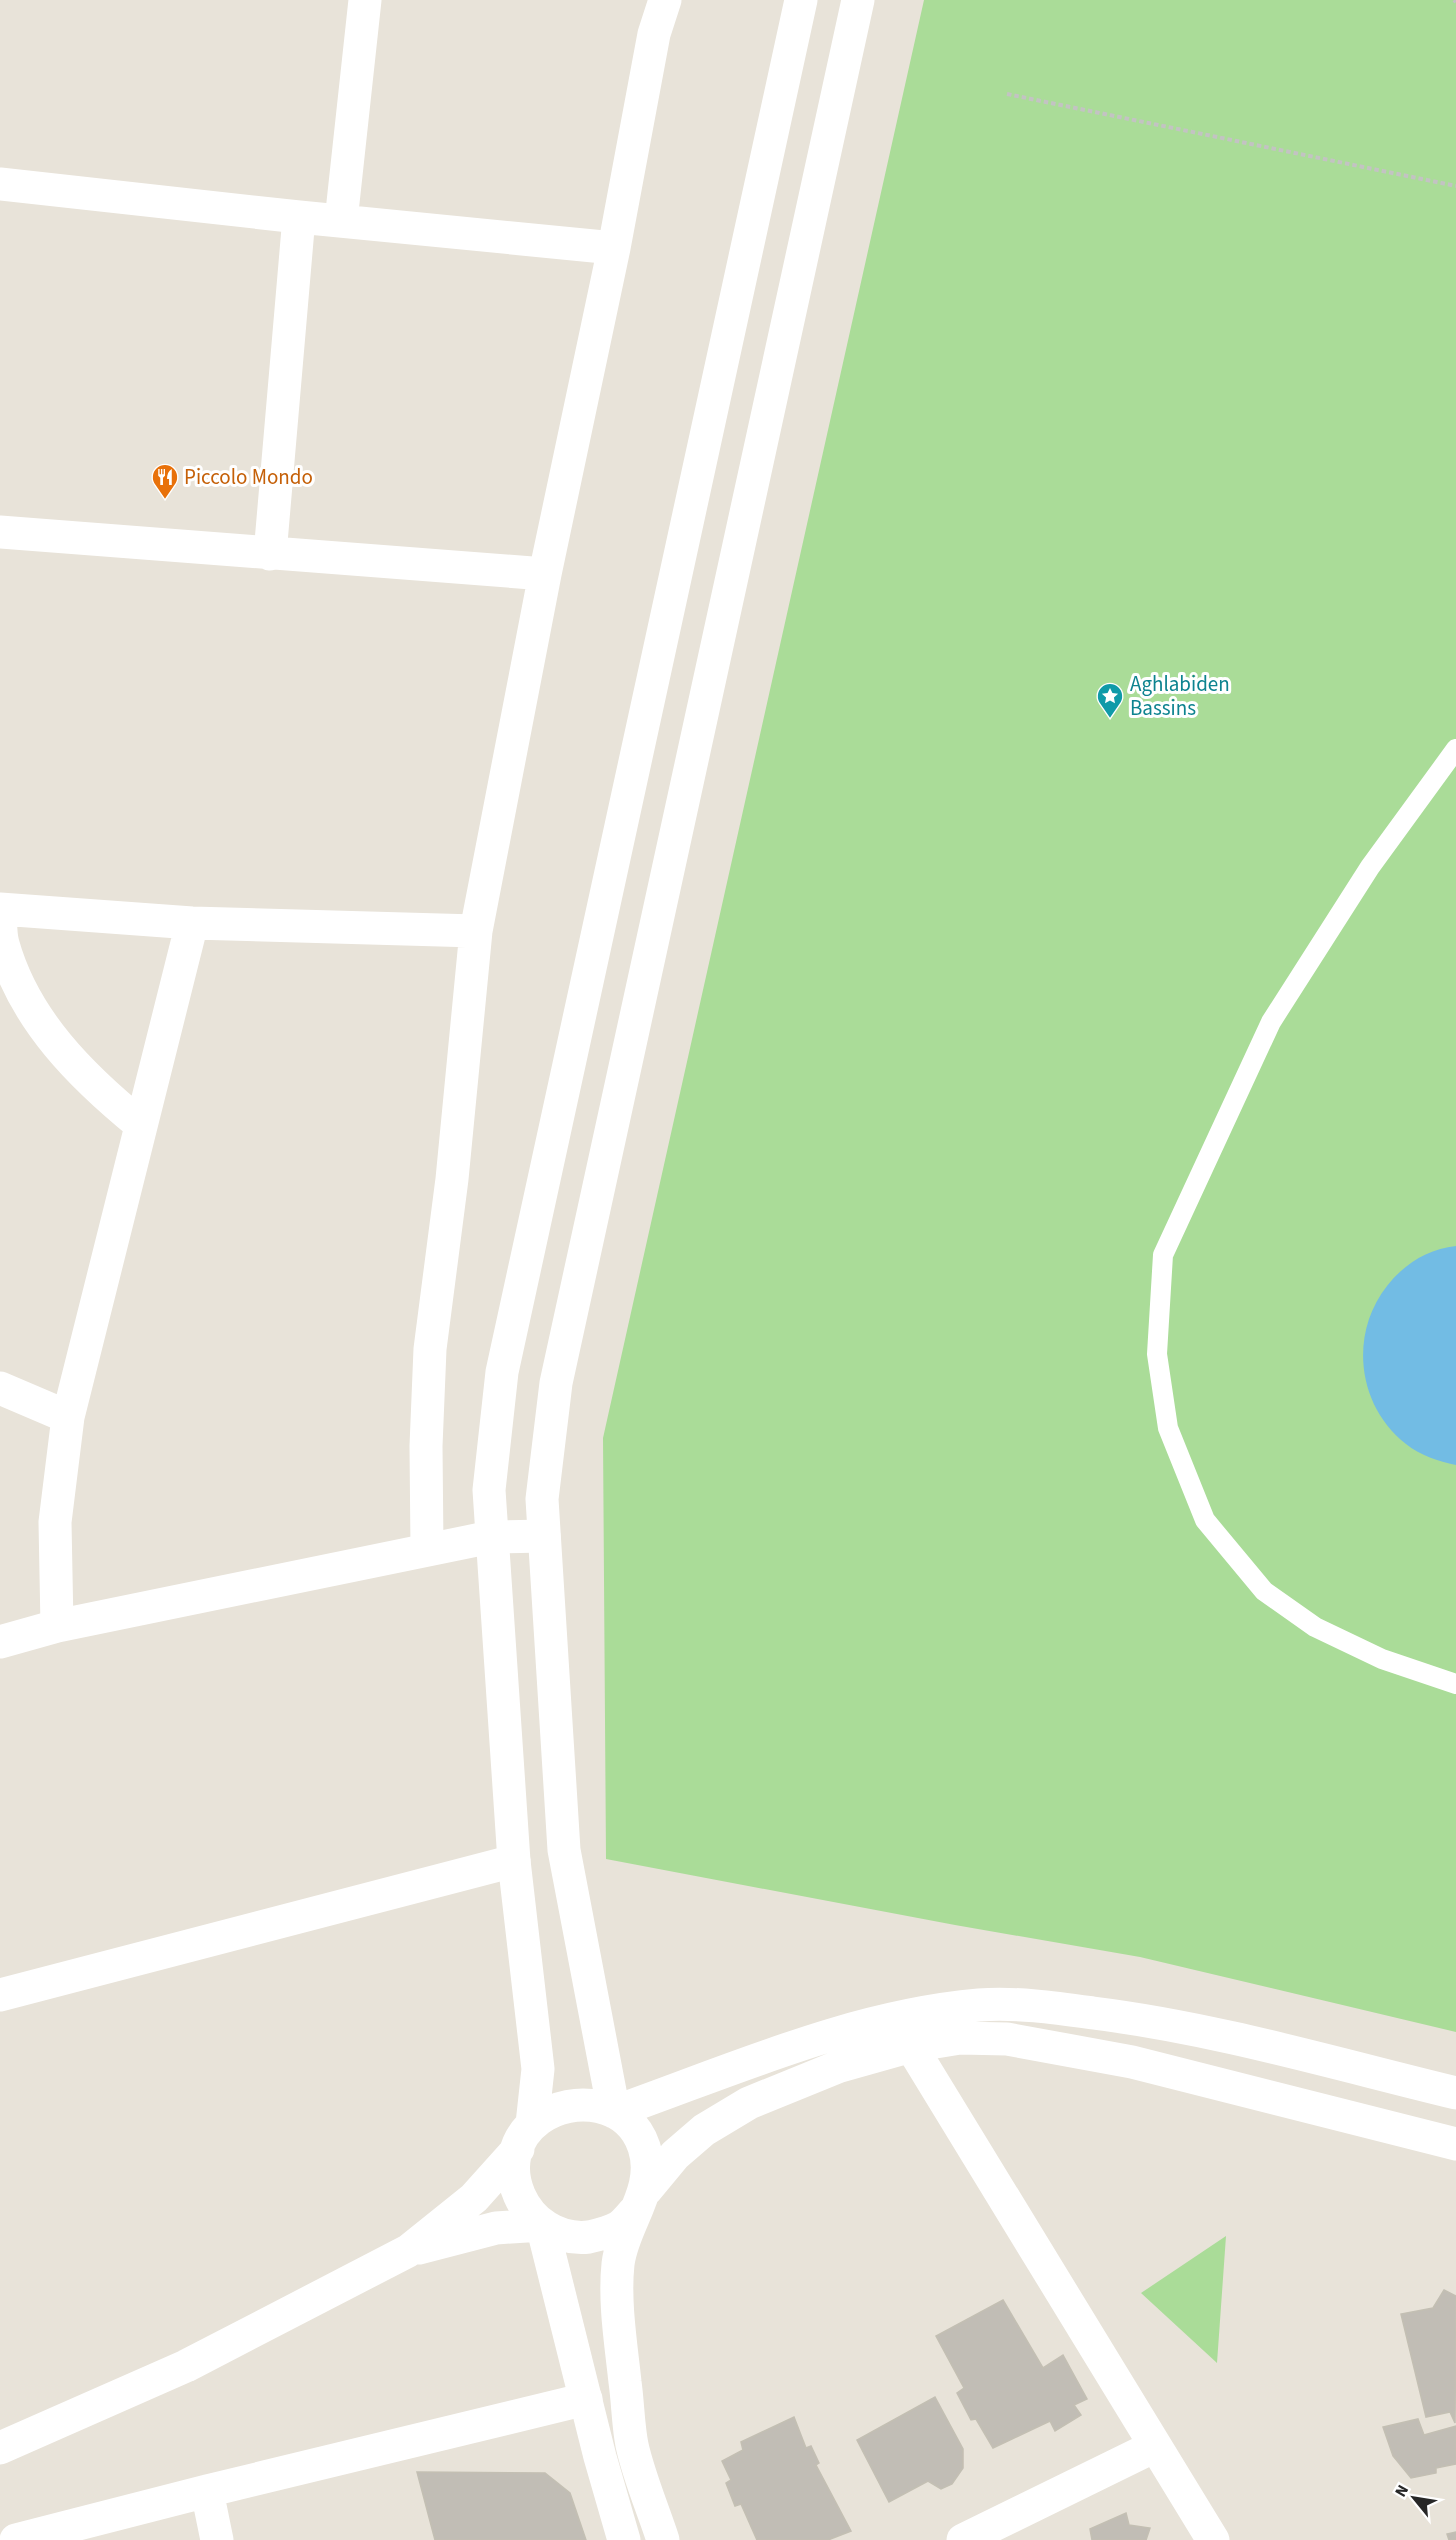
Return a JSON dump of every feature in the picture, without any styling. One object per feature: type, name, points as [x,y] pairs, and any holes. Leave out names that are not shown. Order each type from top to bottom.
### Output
[{"type":"street","points":[[341,222],[365,0]]},
{"type":"street","points":[[428,1549],[426,1446],[430,1349],[452,1179],[476,931],[545,574],[615,248],[654,34],[664,0]]},
{"type":"street","points":[[801,0],[502,1372],[489,1490],[491,1537],[514,1861],[538,2069],[525,2137],[515,2163],[515,2185],[523,2205],[542,2225],[555,2233],[576,2238],[597,2236],[619,2227],[675,2154],[704,2130],[749,2103],[840,2066],[911,2046],[960,2038],[1007,2039],[1132,2062],[1456,2144]]},
{"type":"street","points":[[614,2112],[564,1850],[542,1499],[556,1383],[858,0]]},
{"type":"street","points":[[0,184],[299,218],[615,248]]},
{"type":"street","points":[[270,554],[299,218]]},
{"type":"street","points":[[0,532],[545,574]]},
{"type":"street","points":[[141,1125],[98,1090],[64,1054],[36,1014],[16,979],[2,943],[0,910],[192,923],[476,931]]},
{"type":"street","points":[[57,1626],[56,1522],[68,1417],[192,923]]},
{"type":"street","points":[[0,1388],[68,1417]]},
{"type":"street","points":[[0,1642],[57,1626],[428,1549],[491,1537],[544,1536]]},
{"type":"street","points":[[0,1995],[514,1861]]},
{"type":"street","points":[[614,2112],[817,2039],[896,2017],[981,2005],[1058,2008],[1150,2020],[1456,2093]]},
{"type":"street","points":[[911,2046],[1213,2540]]},
{"type":"street","points":[[0,2448],[186,2367],[408,2251],[474,2198],[525,2137],[550,2112],[570,2104],[592,2104],[614,2112],[632,2126],[644,2145],[648,2168],[640,2200],[618,2263],[619,2319],[632,2445],[663,2540]]},
{"type":"street","points":[[408,2251],[496,2228],[542,2225]]},
{"type":"street","points":[[542,2225],[624,2540]]},
{"type":"street","points":[[16,2540],[586,2399]]},
{"type":"street","points":[[963,2540],[1155,2446]]},
{"type":"street","points":[[207,2491],[217,2540]]},
{"type":"lane","points":[[1456,748],[1370,867],[1271,1022],[1163,1255],[1157,1354],[1168,1428],[1205,1520],[1264,1591],[1315,1628],[1382,1659],[1456,1684]]},
{"type":"path","points":[[1007,94],[1456,186]]},
{"type":"green space","name":"Aghlabiden Bassins","points":[[924,0],[1456,0],[1456,2032],[1140,1957],[955,1925],[606,1859],[603,1438]]},
{"type":"green space","points":[[1226,2236],[1217,2363],[1141,2293]]},
{"type":"water","points":[[1456,1246],[1456,1465],[1418,1452],[1390,1428],[1377,1410],[1368,1390],[1363,1347],[1367,1326],[1375,1305],[1394,1278],[1409,1264],[1426,1254]]},
{"type":"building","points":[[1444,2290],[1456,2296],[1455,2423],[1450,2412],[1426,2417],[1401,2314],[1433,2308]]},
{"type":"building","points":[[1003,2300],[1043,2368],[1063,2355],[1087,2399],[1074,2405],[1081,2415],[1055,2431],[1050,2421],[993,2448],[976,2419],[971,2420],[957,2393],[964,2388],[936,2336]]},
{"type":"building","points":[[935,2397],[963,2449],[963,2468],[952,2484],[941,2489],[928,2481],[889,2502],[857,2440]]},
{"type":"building","points":[[794,2417],[806,2448],[811,2446],[819,2463],[816,2465],[851,2531],[828,2540],[757,2540],[741,2504],[735,2506],[726,2483],[731,2480],[722,2461],[743,2450],[741,2442]]},
{"type":"building","points":[[1418,2419],[1424,2435],[1456,2426],[1456,2464],[1436,2468],[1436,2473],[1411,2478],[1393,2456],[1383,2427]]},
{"type":"building","points":[[417,2472],[545,2473],[570,2493],[586,2540],[435,2540]]},
{"type":"building","points":[[1126,2513],[1129,2525],[1150,2528],[1146,2540],[1092,2540],[1090,2529]]},
{"type":"building","points":[[1456,2532],[1456,2540],[1449,2540],[1447,2534]]},
{"type":"place","name":"Piccolo Mondo","points":[[165,500]]},
{"type":"place","name":"Aghlabiden Bassins","points":[[1110,719]]}]
